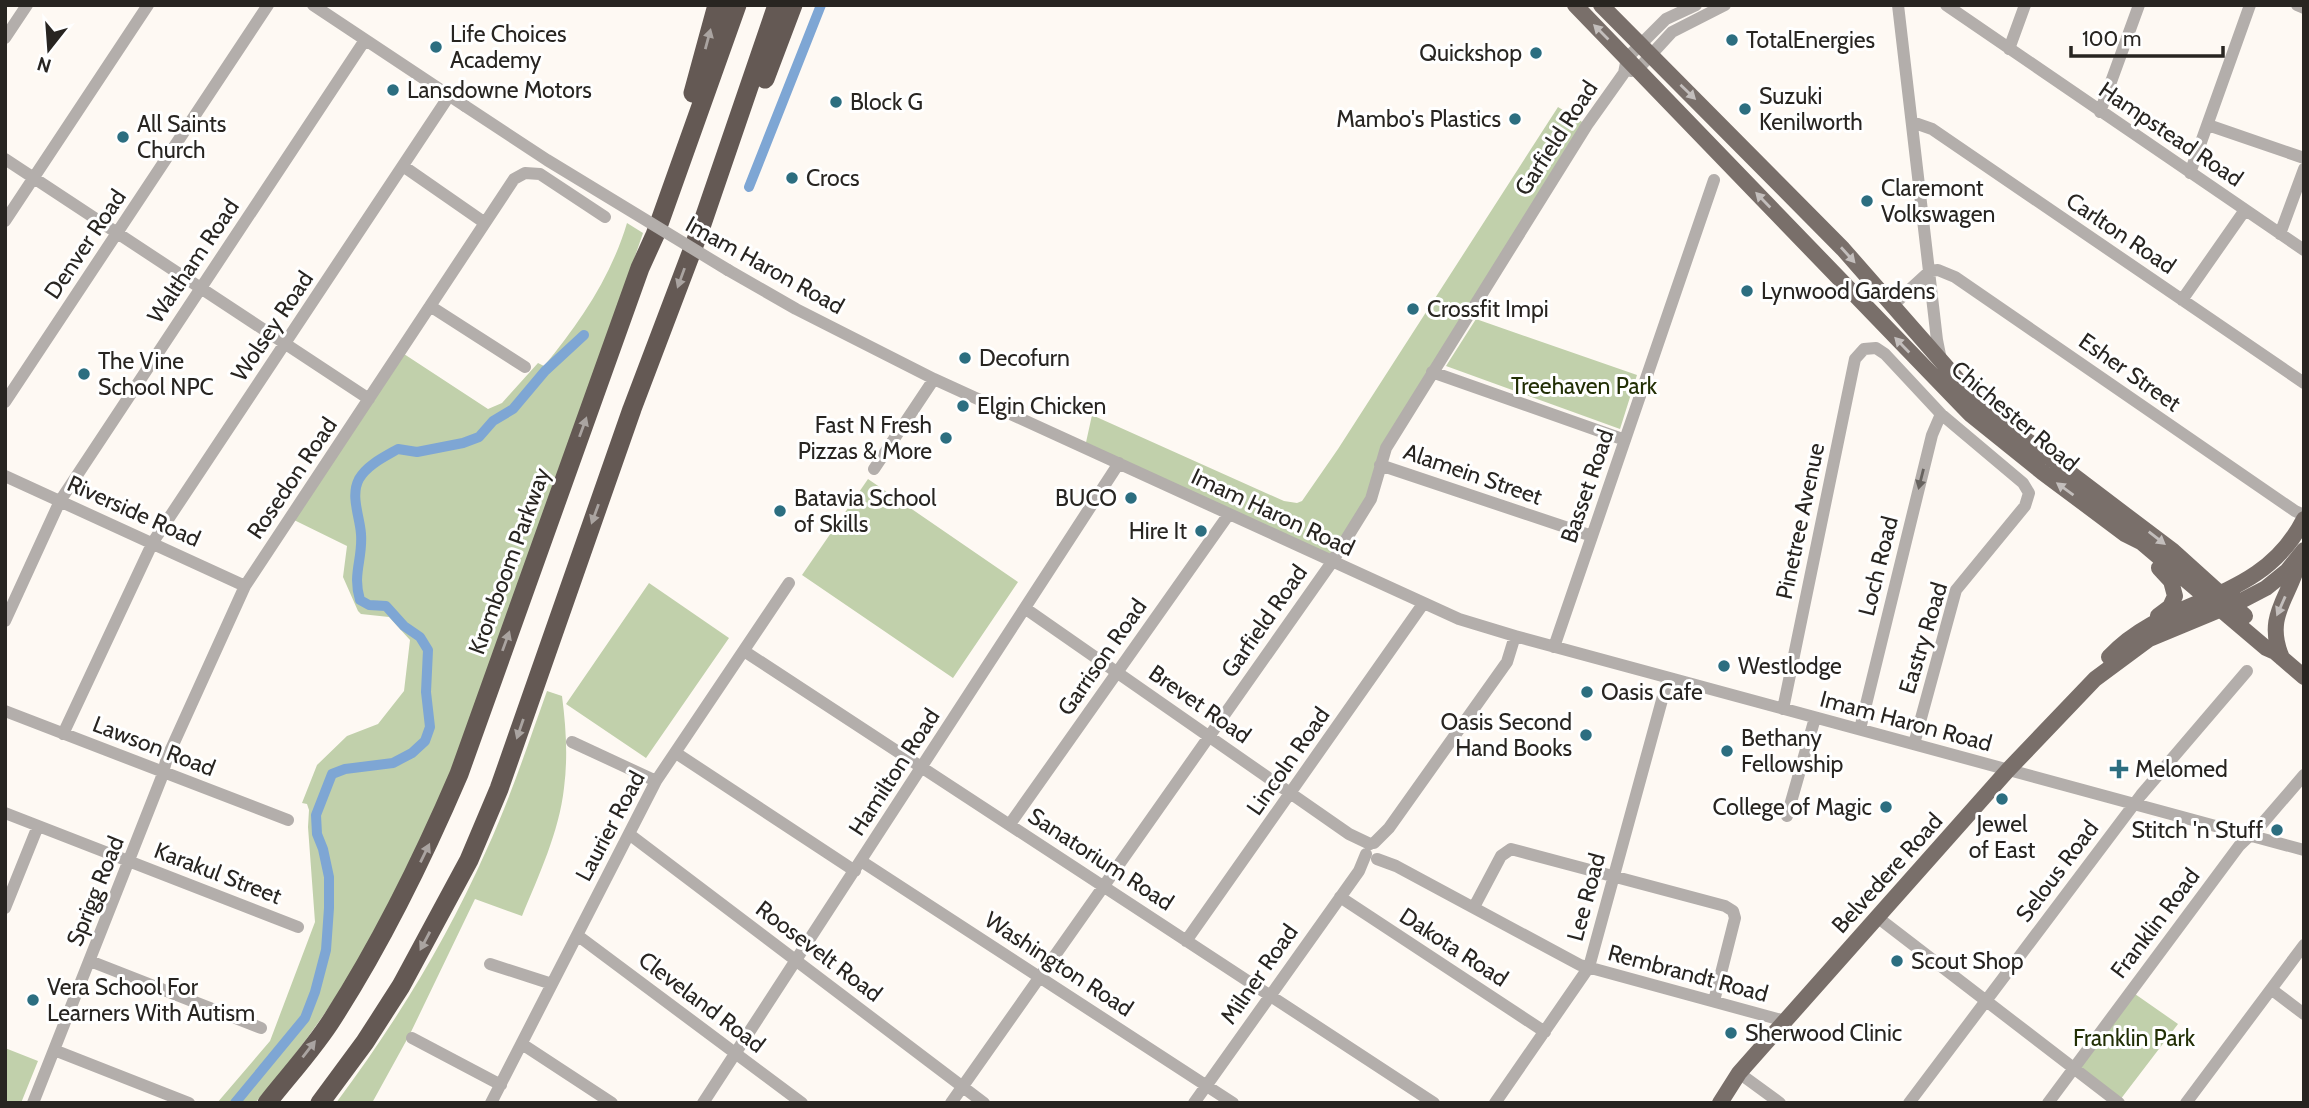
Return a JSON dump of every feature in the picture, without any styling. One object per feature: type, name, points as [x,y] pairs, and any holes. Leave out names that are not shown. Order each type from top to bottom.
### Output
[{"type":"highway","points":[[640,268],[717,5]]},
{"type":"highway","name":"Kromboom Parkway","points":[[267,1103],[332,1020],[402,899],[431,840],[459,774],[737,5]]},
{"type":"highway","points":[[320,1103],[365,1042],[401,986],[469,860],[499,789],[628,422],[701,226],[777,5]]},
{"type":"highway","points":[[701,226],[738,149],[793,5]]},
{"type":"main road","name":"Chichester Road","points":[[1575,5],[1630,67],[1970,414],[2125,534],[2141,542],[2268,638],[2279,655],[2304,677]]},
{"type":"main road","name":"Chichester Road","points":[[1601,5],[1843,249],[1990,415],[2141,526],[2266,649],[2279,655]]},
{"type":"main road","points":[[2220,601],[2241,583],[2273,563],[2292,540],[2304,517]]},
{"type":"main road","points":[[2125,534],[2168,577],[2175,588],[2174,602],[2149,625]]},
{"type":"main road","points":[[2220,601],[2266,587],[2283,575],[2302,553]]},
{"type":"main road","points":[[2279,655],[2274,625],[2302,553]]},
{"type":"main road","name":"Belvedere Road","points":[[1720,1103],[1740,1073],[1785,1021],[2008,770],[2095,679],[2137,646],[2165,630],[2192,620],[2220,601]]},
{"type":"main road","name":"Belvedere Road","points":[[2095,679],[2100,667],[2110,655],[2149,625],[2220,601]]},
{"type":"main road","points":[[2192,620],[2227,624],[2254,637]]},
{"type":"street","points":[[5,38],[27,5]]},
{"type":"street","points":[[5,220],[148,5]]},
{"type":"street","name":"Denver Road","points":[[5,402],[268,5]]},
{"type":"street","name":"Imam Haron Road","points":[[313,5],[592,189],[796,309],[934,379],[1458,619],[2304,850]]},
{"type":"street","name":"Garfield Road","points":[[951,1103],[1332,562],[1371,499],[1386,448],[1587,125],[1666,19],[1696,5]]},
{"type":"street","name":"Garfield Road","points":[[1645,50],[1678,27],[1725,5]]},
{"type":"street","points":[[1898,5],[1937,341],[1942,363]]},
{"type":"street","name":"Hampstead Road","points":[[1946,5],[2304,250]]},
{"type":"street","points":[[2009,50],[2025,5]]},
{"type":"street","points":[[2100,112],[2138,5]]},
{"type":"street","points":[[2190,173],[2250,5]]},
{"type":"street","points":[[2297,5],[2304,8]]},
{"type":"street","name":"Waltham Road","points":[[5,621],[60,501],[365,40]]},
{"type":"street","name":"Wolsey Road","points":[[64,734],[153,542],[449,96]]},
{"type":"street","name":"Carlton Road","points":[[1912,122],[1932,129],[2304,383]]},
{"type":"street","points":[[2208,125],[2304,158]]},
{"type":"street","points":[[5,159],[369,399]]},
{"type":"street","points":[[403,166],[485,223]]},
{"type":"street","points":[[2280,233],[2304,169]]},
{"type":"street","name":"Rosedon Road","points":[[163,772],[245,586],[514,179],[528,172],[540,174],[606,216]]},
{"type":"street","name":"Basset Road","points":[[1554,647],[1714,180]]},
{"type":"street","points":[[2182,300],[2245,210]]},
{"type":"street","name":"Esher Street","points":[[1930,271],[1938,270],[1955,277],[2304,517]]},
{"type":"street","points":[[1893,305],[1930,271]]},
{"type":"street","points":[[430,306],[525,367]]},
{"type":"street","name":"Eastry Road","points":[[1868,347],[1885,355],[1941,414],[2027,488],[2025,506],[1956,590],[1914,744]]},
{"type":"street","name":"Pinetree Avenue","points":[[1783,709],[1855,359],[1859,352],[1868,347]]},
{"type":"street","points":[[1432,372],[1625,440]]},
{"type":"street","points":[[874,469],[934,379]]},
{"type":"street","name":"Loch Road","points":[[1860,729],[1932,435],[1941,414]]},
{"type":"street","name":"Hamilton Road","points":[[703,1103],[1119,463]]},
{"type":"street","name":"Alamein Street","points":[[1380,465],[1592,536]]},
{"type":"street","name":"Riverside Road","points":[[5,476],[245,586]]},
{"type":"street","name":"Garrison Road","points":[[1010,824],[1229,514]]},
{"type":"street","name":"Laurier Road","points":[[491,1103],[656,781],[789,583]]},
{"type":"street","name":"Lincoln Road","points":[[1186,941],[1423,604]]},
{"type":"street","name":"Brevet Road","points":[[1026,609],[1374,851]]},
{"type":"street","name":"Milner Road","points":[[1194,1103],[1510,657],[1515,636]]},
{"type":"street","name":"Sanatorium Road","points":[[744,651],[1434,1103]]},
{"type":"street","name":"Selous Road","points":[[1909,1103],[2134,804],[2247,671]]},
{"type":"street","name":"Lee Road","points":[[1494,1103],[1589,967],[1668,678]]},
{"type":"street","name":"Lawson Road","points":[[5,711],[288,820]]},
{"type":"street","points":[[1787,816],[1815,718]]},
{"type":"street","points":[[572,742],[656,781]]},
{"type":"street","name":"Washington Road","points":[[676,753],[1040,977],[1233,1103]]},
{"type":"street","name":"Sprigg Road","points":[[33,1103],[163,772]]},
{"type":"street","name":"Franklin Road","points":[[2048,1103],[2231,857],[2304,775]]},
{"type":"street","name":"Karakul Street","points":[[5,813],[298,927]]},
{"type":"street","points":[[5,908],[38,826]]},
{"type":"street","name":"Roosevelt Road","points":[[629,834],[984,1103]]},
{"type":"street","points":[[1474,907],[1500,856],[1511,849],[1726,906],[1733,911],[1735,918],[1714,1001]]},
{"type":"street","name":"Rembrandt Road","points":[[1374,851],[1396,866],[1576,963],[1785,1021]]},
{"type":"street","name":"Dakota Road","points":[[1340,897],[1545,1032]]},
{"type":"street","points":[[1877,918],[2119,1103]]},
{"type":"street","name":"Cleveland Road","points":[[577,934],[802,1103]]},
{"type":"street","points":[[2186,1103],[2304,945]]},
{"type":"street","points":[[90,961],[261,1028]]},
{"type":"street","points":[[491,964],[552,984]]},
{"type":"street","points":[[2271,989],[2304,1014]]},
{"type":"street","points":[[412,1038],[501,1085]]},
{"type":"street","points":[[522,1044],[612,1103]]},
{"type":"street","points":[[54,1050],[189,1103]]},
{"type":"street","points":[[1740,1073],[1780,1103]]},
{"type":"green space","points":[[1558,107],[1587,125],[1386,448],[1375,489],[1332,562],[1085,447],[1092,415],[1284,501],[1302,501]]},
{"type":"green space","points":[[627,223],[643,233],[468,732],[411,864],[341,989],[286,1067],[255,1103],[217,1103],[270,1041],[315,922],[309,810],[307,804],[302,803],[317,765],[347,736],[378,724],[404,691],[410,640],[389,617],[361,614],[358,611],[343,577],[347,546],[294,520],[404,354],[488,409],[502,403],[538,363],[544,366],[593,299],[612,262]]},
{"type":"green space","name":"Treehaven Park","points":[[1476,319],[1637,375],[1620,429],[1446,366]]},
{"type":"green space","points":[[868,479],[1018,582],[953,678],[802,575]]},
{"type":"green space","points":[[649,583],[729,638],[646,758],[566,704]]},
{"type":"green space","points":[[547,691],[562,696],[566,742],[564,788],[553,837],[522,916],[475,899],[410,1034],[372,1103],[336,1103],[399,1012],[454,917],[503,812]]},
{"type":"green space","name":"Franklin Park","points":[[2135,994],[2178,1024],[2120,1100],[2079,1068]]},
{"type":"green space","points":[[5,1048],[38,1061],[21,1103],[5,1103]]},
{"type":"waterway","points":[[749,187],[821,5]]},
{"type":"waterway","points":[[235,1103],[305,1018],[315,992],[326,950],[329,908],[329,877],[317,834],[316,815],[332,774],[345,769],[393,763],[412,753],[425,741],[430,727],[426,692],[428,650],[420,637],[404,626],[386,606],[369,605],[360,600],[357,574],[361,534],[355,499],[359,479],[371,465],[398,449],[417,452],[479,437],[493,421],[513,409],[545,371],[584,335]]},
{"type":"place","name":"TotalEnergies","points":[[1732,40]]},
{"type":"place","name":"Life Choices Academy","points":[[436,47]]},
{"type":"place","name":"Quickshop","points":[[1536,53]]},
{"type":"place","name":"Lansdowne Motors","points":[[393,90]]},
{"type":"place","name":"Block G","points":[[836,102]]},
{"type":"place","name":"Suzuki Kenilworth","points":[[1745,109]]},
{"type":"place","name":"Mambo's Plastics","points":[[1515,119]]},
{"type":"place","name":"All Saints Church","points":[[123,137]]},
{"type":"place","name":"Crocs","points":[[792,178]]},
{"type":"place","name":"Claremont Volkswagen","points":[[1867,201]]},
{"type":"place","name":"Lynwood Gardens","points":[[1747,291]]},
{"type":"place","name":"Crossfit Impi","points":[[1413,309]]},
{"type":"place","name":"Decofurn","points":[[965,358]]},
{"type":"place","name":"The Vine School NPC","points":[[84,374]]},
{"type":"place","name":"Elgin Chicken","points":[[963,406]]},
{"type":"place","name":"Fast N Fresh Pizzas & More","points":[[946,438]]},
{"type":"place","name":"BUCO","points":[[1131,498]]},
{"type":"place","name":"Batavia School of Skills","points":[[780,511]]},
{"type":"place","name":"Hire It","points":[[1201,531]]},
{"type":"place","name":"Westlodge","points":[[1724,666]]},
{"type":"place","name":"Oasis Cafe","points":[[1587,692]]},
{"type":"place","name":"Oasis Second Hand Books","points":[[1586,735]]},
{"type":"place","name":"Bethany Fellowship","points":[[1727,751]]},
{"type":"place","name":"Melomed","points":[[2119,769]]},
{"type":"place","name":"Jewel of East","points":[[2002,799]]},
{"type":"place","name":"College of Magic","points":[[1886,807]]},
{"type":"place","name":"Stitch 'n Stuff","points":[[2277,830]]},
{"type":"place","name":"Scout Shop","points":[[1897,961]]},
{"type":"place","name":"Vera School For Learners With Autism","points":[[33,1000]]},
{"type":"place","name":"Sherwood Clinic","points":[[1731,1033]]}]
